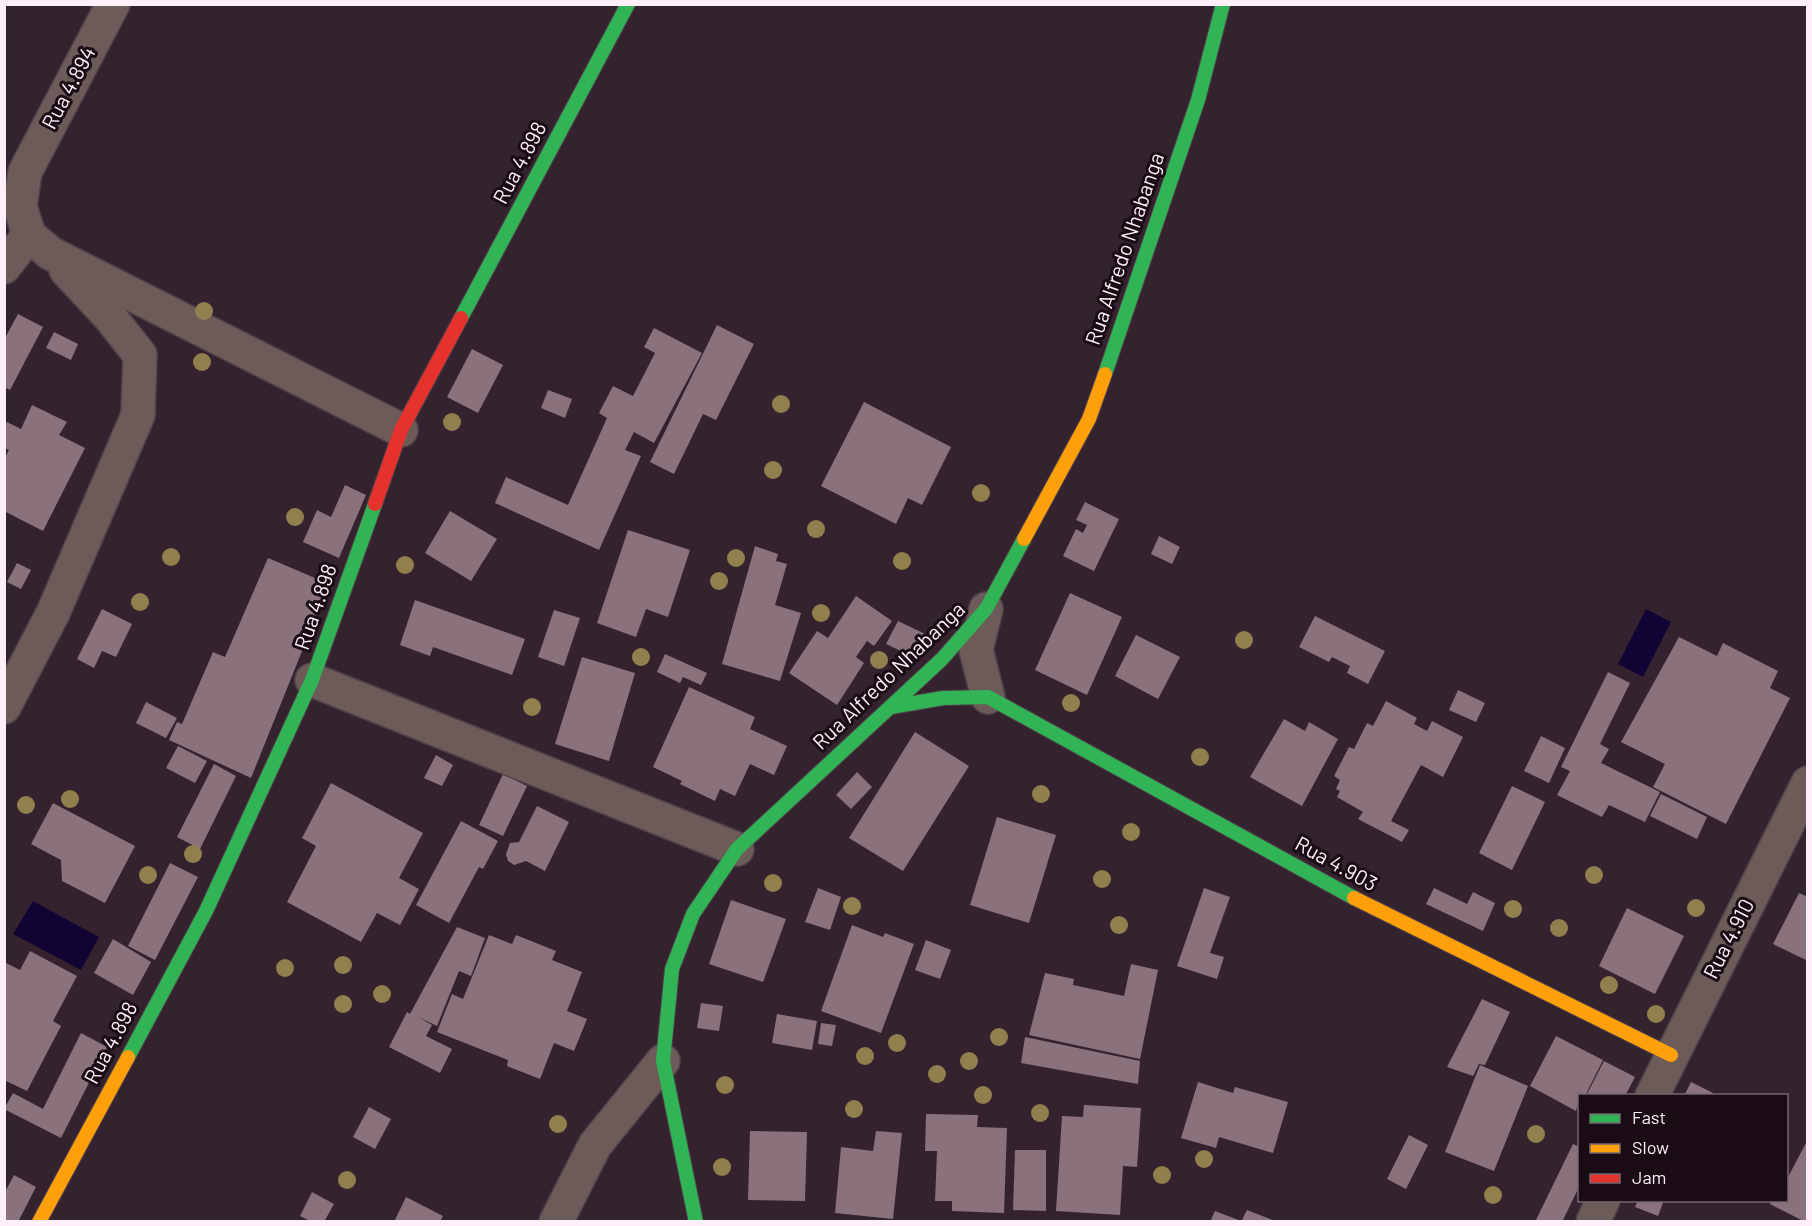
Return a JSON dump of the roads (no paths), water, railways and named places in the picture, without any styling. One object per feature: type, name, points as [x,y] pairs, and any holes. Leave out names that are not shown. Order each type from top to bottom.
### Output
[{"type":"street","name":"Rua 4.894","points":[[40,244],[20,206],[25,172],[113,4]]},
{"type":"street","name":"Rua 4.898","points":[[39,1221],[206,911],[312,680],[401,430],[628,4]]},
{"type":"street","name":"Rua Alfredo Nhabanga","points":[[696,1221],[663,1061],[672,969],[693,914],[737,849],[942,659],[986,609],[1089,419],[1198,100],[1223,4]]},
{"type":"street","points":[[40,244],[401,430]]},
{"type":"street","points":[[4,267],[40,244]]},
{"type":"street","points":[[4,707],[53,613],[138,416],[140,355],[110,317],[40,244]]},
{"type":"street","points":[[891,707],[943,698],[988,697],[976,650],[986,609]]},
{"type":"street","points":[[312,680],[737,849]]},
{"type":"street","name":"Rua 4.903","points":[[988,697],[1371,908],[1671,1055]]},
{"type":"street","name":"Rua 4.910","points":[[1652,1094],[1808,783]]},
{"type":"street","points":[[556,1221],[594,1145],[663,1061]]},
{"type":"street","points":[[1593,1221],[1602,1202]]}]
